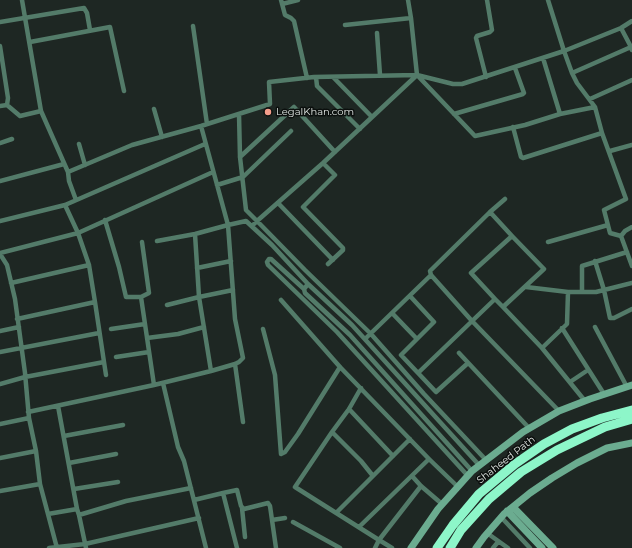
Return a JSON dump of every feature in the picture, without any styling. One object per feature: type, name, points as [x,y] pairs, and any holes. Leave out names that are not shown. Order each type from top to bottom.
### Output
[{"type":"highway","name":"Shaheed Path","points":[[437,548],[453,525],[480,494],[515,464],[544,444],[572,429],[602,418],[632,410]]},
{"type":"highway","name":"Shaheed Path","points":[[450,548],[461,530],[489,499],[521,472],[557,450],[605,427],[632,419]]},
{"type":"street","points":[[22,0],[42,111],[68,172],[69,181],[76,200]]},
{"type":"street","points":[[298,0],[281,2],[285,15],[294,21],[307,78]]},
{"type":"street","points":[[408,0],[417,75],[475,136],[560,114],[595,107]]},
{"type":"street","points":[[486,76],[476,38],[492,30],[487,0]]},
{"type":"street","points":[[551,1],[564,51],[572,73],[577,83],[595,107],[602,133],[626,199],[604,210],[610,233],[621,236]]},
{"type":"street","points":[[0,22],[84,8],[87,13],[90,30]]},
{"type":"street","points":[[345,25],[411,18]]},
{"type":"street","points":[[68,172],[132,145],[201,126],[270,104],[269,82],[316,77],[417,75],[453,84],[462,84],[564,51],[621,28],[632,21]]},
{"type":"street","points":[[193,26],[207,124]]},
{"type":"street","points":[[30,42],[110,27],[124,91]]},
{"type":"street","points":[[572,73],[631,49],[621,28]]},
{"type":"street","points":[[377,33],[380,76]]},
{"type":"street","points":[[0,46],[2,72],[8,98],[7,105]]},
{"type":"street","points":[[543,58],[560,114]]},
{"type":"street","points":[[454,114],[523,94],[524,93],[515,68]]},
{"type":"street","points":[[252,226],[323,163],[417,75]]},
{"type":"street","points":[[316,77],[317,86],[360,128]]},
{"type":"street","points":[[334,77],[372,117]]},
{"type":"street","points":[[590,99],[632,80]]},
{"type":"street","points":[[0,106],[7,105],[20,116],[42,111]]},
{"type":"street","points":[[240,157],[294,107],[335,152]]},
{"type":"street","points":[[154,108],[162,137]]},
{"type":"street","points":[[239,114],[240,157],[246,210],[371,334],[424,394],[486,460]]},
{"type":"street","points":[[28,412],[163,383],[211,371],[235,364],[242,360],[243,358],[235,320],[228,225],[201,126]]},
{"type":"street","points":[[514,127],[521,157],[523,158],[602,133]]},
{"type":"street","points":[[217,185],[243,177],[291,131]]},
{"type":"street","points":[[0,142],[12,140]]},
{"type":"street","points":[[79,144],[85,165]]},
{"type":"street","points":[[0,221],[65,205],[205,144]]},
{"type":"street","points":[[610,152],[632,145]]},
{"type":"street","points":[[323,163],[335,175],[303,207],[343,248],[343,250],[328,264]]},
{"type":"street","points":[[0,180],[64,164]]},
{"type":"street","points":[[57,548],[40,484],[36,451],[28,412],[26,377],[19,327],[11,283],[7,266],[0,253],[78,233],[213,172]]},
{"type":"street","points":[[365,339],[431,275],[430,271],[504,199]]},
{"type":"street","points":[[278,203],[333,260]]},
{"type":"street","points":[[65,205],[78,233],[89,265],[106,375]]},
{"type":"street","points":[[490,212],[544,269],[503,307]]},
{"type":"street","points":[[105,220],[120,267],[126,297],[141,297],[150,293],[142,242]]},
{"type":"street","points":[[157,241],[195,234],[246,221],[272,245],[308,284],[352,325],[479,465]]},
{"type":"street","points":[[548,242],[608,225]]},
{"type":"street","points":[[621,236],[625,231],[632,227]]},
{"type":"street","points":[[195,234],[199,297],[211,371]]},
{"type":"street","points":[[512,236],[471,273],[542,348],[585,401]]},
{"type":"street","points":[[621,236],[632,266]]},
{"type":"street","points":[[582,291],[582,266],[627,252]]},
{"type":"street","points":[[271,259],[350,335],[470,474],[338,332],[268,265],[267,262],[269,260],[271,259]]},
{"type":"street","points":[[197,268],[231,261]]},
{"type":"street","points":[[595,261],[604,290],[610,318],[614,318],[632,309]]},
{"type":"street","points":[[11,283],[89,265]]},
{"type":"street","points":[[0,267],[7,266]]},
{"type":"street","points":[[431,275],[472,321],[559,411]]},
{"type":"street","points":[[526,287],[568,292],[596,292],[632,283]]},
{"type":"street","points":[[304,290],[308,284]]},
{"type":"street","points":[[167,305],[233,290]]},
{"type":"street","points":[[542,348],[567,324],[568,292]]},
{"type":"street","points":[[410,296],[434,322],[401,355],[436,392],[468,363]]},
{"type":"street","points":[[141,297],[154,385]]},
{"type":"street","points":[[418,374],[495,299]]},
{"type":"street","points":[[281,300],[340,367],[429,459],[458,486]]},
{"type":"street","points":[[17,319],[95,302]]},
{"type":"street","points":[[392,313],[417,339]]},
{"type":"street","points":[[112,329],[145,324]]},
{"type":"street","points":[[0,332],[19,327]]},
{"type":"street","points":[[147,338],[178,334],[204,327]]},
{"type":"street","points":[[411,548],[442,504],[458,486],[479,465],[529,428],[559,411],[630,386],[595,327]]},
{"type":"street","points":[[562,328],[604,394]]},
{"type":"street","points":[[263,330],[275,375],[281,454],[285,452],[298,434],[340,367]]},
{"type":"street","points":[[0,352],[100,333]]},
{"type":"street","points":[[116,357],[149,352]]},
{"type":"street","points":[[459,353],[529,428]]},
{"type":"street","points":[[0,384],[26,377],[104,362]]},
{"type":"street","points":[[235,364],[243,422]]},
{"type":"street","points":[[570,382],[588,370]]},
{"type":"street","points":[[163,383],[178,447],[184,462],[206,548]]},
{"type":"street","points":[[361,388],[349,409],[295,487],[392,548]]},
{"type":"street","points":[[58,406],[85,546]]},
{"type":"street","points":[[349,409],[393,456]]},
{"type":"street","points":[[0,424],[29,418]]},
{"type":"street","points":[[64,436],[123,426]]},
{"type":"street","points":[[332,432],[361,461],[373,476]]},
{"type":"street","points":[[336,513],[410,439]]},
{"type":"street","points":[[476,548],[501,517],[552,478],[607,448],[632,443]]},
{"type":"street","points":[[0,458],[36,451]]},
{"type":"street","points":[[69,463],[116,454]]},
{"type":"street","points":[[359,527],[429,459]]},
{"type":"street","points":[[412,476],[442,504]]},
{"type":"street","points":[[74,489],[118,482]]},
{"type":"street","points":[[0,491],[40,484]]},
{"type":"street","points":[[376,548],[379,540],[421,486]]},
{"type":"street","points":[[79,515],[126,501],[191,488]]},
{"type":"street","points":[[194,500],[237,490],[242,508],[245,537]]},
{"type":"street","points":[[223,493],[237,548]]},
{"type":"street","points":[[242,508],[244,509],[268,503],[270,506],[276,548]]},
{"type":"street","points":[[48,514],[77,509]]},
{"type":"street","points":[[510,509],[542,548]]},
{"type":"street","points":[[510,509],[553,548]]},
{"type":"street","points":[[501,517],[530,548]]},
{"type":"street","points":[[49,548],[85,546],[199,518]]},
{"type":"street","points":[[272,520],[285,518]]},
{"type":"street","points":[[292,522],[340,548]]},
{"type":"street","points":[[487,533],[508,548]]},
{"type":"street","points":[[493,548],[498,542]]},
{"type":"place","name":"LegalKhan.com","points":[[268,112]]}]
